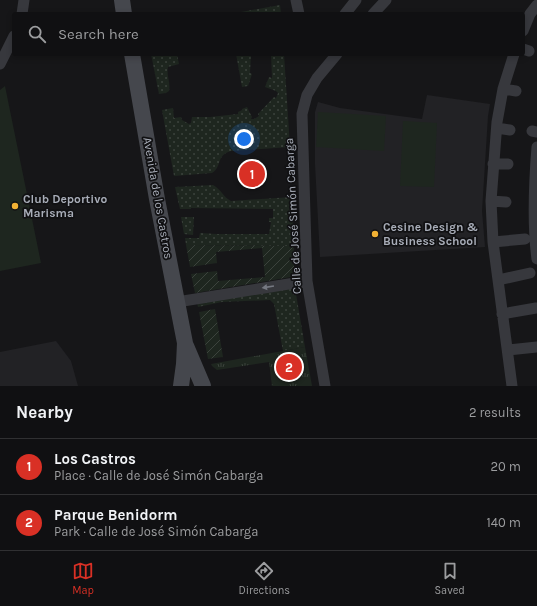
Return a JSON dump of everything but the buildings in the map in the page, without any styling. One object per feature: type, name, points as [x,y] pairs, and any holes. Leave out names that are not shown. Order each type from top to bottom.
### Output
[{"type":"main road","points":[[122,0],[124,12]]},
{"type":"main road","name":"Avenida de los Castros","points":[[132,56],[157,199],[185,343],[204,386]]},
{"type":"main road","name":"Avenida de los Castros","points":[[181,386],[185,343]]},
{"type":"street","points":[[22,12],[24,0]]},
{"type":"street","points":[[296,0],[299,12]]},
{"type":"street","points":[[347,12],[356,0]]},
{"type":"street","points":[[375,12],[386,0]]},
{"type":"street","points":[[525,26],[530,14],[537,5]]},
{"type":"street","points":[[0,64],[12,40]]},
{"type":"street","name":"Calle de José Simón Cabarga","points":[[325,386],[307,281],[302,114],[307,95],[317,78],[335,56]]},
{"type":"street","points":[[512,386],[493,242],[491,202],[497,128],[503,89],[513,56]]},
{"type":"street","points":[[503,89],[516,91]]},
{"type":"street","points":[[497,128],[510,130]]},
{"type":"street","points":[[537,147],[531,201],[532,238],[537,259]]},
{"type":"street","points":[[493,164],[508,164]]},
{"type":"street","points":[[491,202],[506,202]]},
{"type":"street","points":[[493,242],[532,238]]},
{"type":"street","points":[[498,280],[530,273]]},
{"type":"street","points":[[177,302],[307,281]]},
{"type":"street","points":[[502,314],[536,308]]},
{"type":"street","points":[[508,350],[537,347]]},
{"type":"shaded area","points":[[427,95],[490,104],[482,211],[485,247],[320,257],[315,164],[315,112],[318,102],[340,108],[422,119]]},
{"type":"shaded area","points":[[56,341],[71,361],[78,386],[0,386],[0,352]]},
{"type":"green space","points":[[280,5],[281,12],[241,12]]},
{"type":"green space","points":[[151,56],[177,56],[179,64],[168,67],[169,91],[159,94]]},
{"type":"green space","points":[[236,56],[251,56],[250,73],[252,74],[248,86],[242,87]]},
{"type":"green space","points":[[271,56],[284,56],[290,147],[231,151],[226,153],[221,158],[217,167],[212,173],[174,176],[162,110],[173,108],[174,118],[181,117],[182,120],[189,124],[191,123],[192,117],[238,114],[238,112],[247,107],[252,117],[251,119],[254,119],[259,116],[258,114],[274,97],[276,98],[278,93],[276,91],[265,87],[269,77],[272,78]]},
{"type":"green space","name":"Club Deportivo Marisma","points":[[5,86],[41,263],[0,271],[0,90]]},
{"type":"green space","points":[[318,112],[386,116],[384,151],[316,147]]},
{"type":"green space","points":[[403,121],[437,123],[434,187],[400,186]]},
{"type":"green space","points":[[213,185],[231,201],[292,197],[294,246],[186,245],[185,238],[199,238],[200,233],[269,234],[271,222],[269,222],[269,218],[273,218],[273,209],[180,209],[175,187]]},
{"type":"green space","points":[[181,217],[194,217],[193,235],[184,234]]},
{"type":"green space","points":[[186,245],[294,246],[294,274],[291,277],[195,293],[191,274],[217,271],[218,281],[265,277],[262,248],[216,252],[217,263],[190,267]]},
{"type":"green space","points":[[295,288],[305,347],[283,351],[274,304],[270,300],[222,302],[198,307],[197,303]]},
{"type":"green space","points":[[215,309],[223,357],[208,359],[199,312]]},
{"type":"green space","points":[[305,347],[312,386],[272,386],[269,362],[217,370],[211,364]]},
{"type":"place","name":"Los Castros","points":[[252,174]]},
{"type":"place","name":"Club Deportivo Marisma","points":[[15,206]]},
{"type":"place","name":"Cesine Design & Business School","points":[[375,234]]},
{"type":"place","name":"Parque Benidorm","points":[[289,367]]}]
